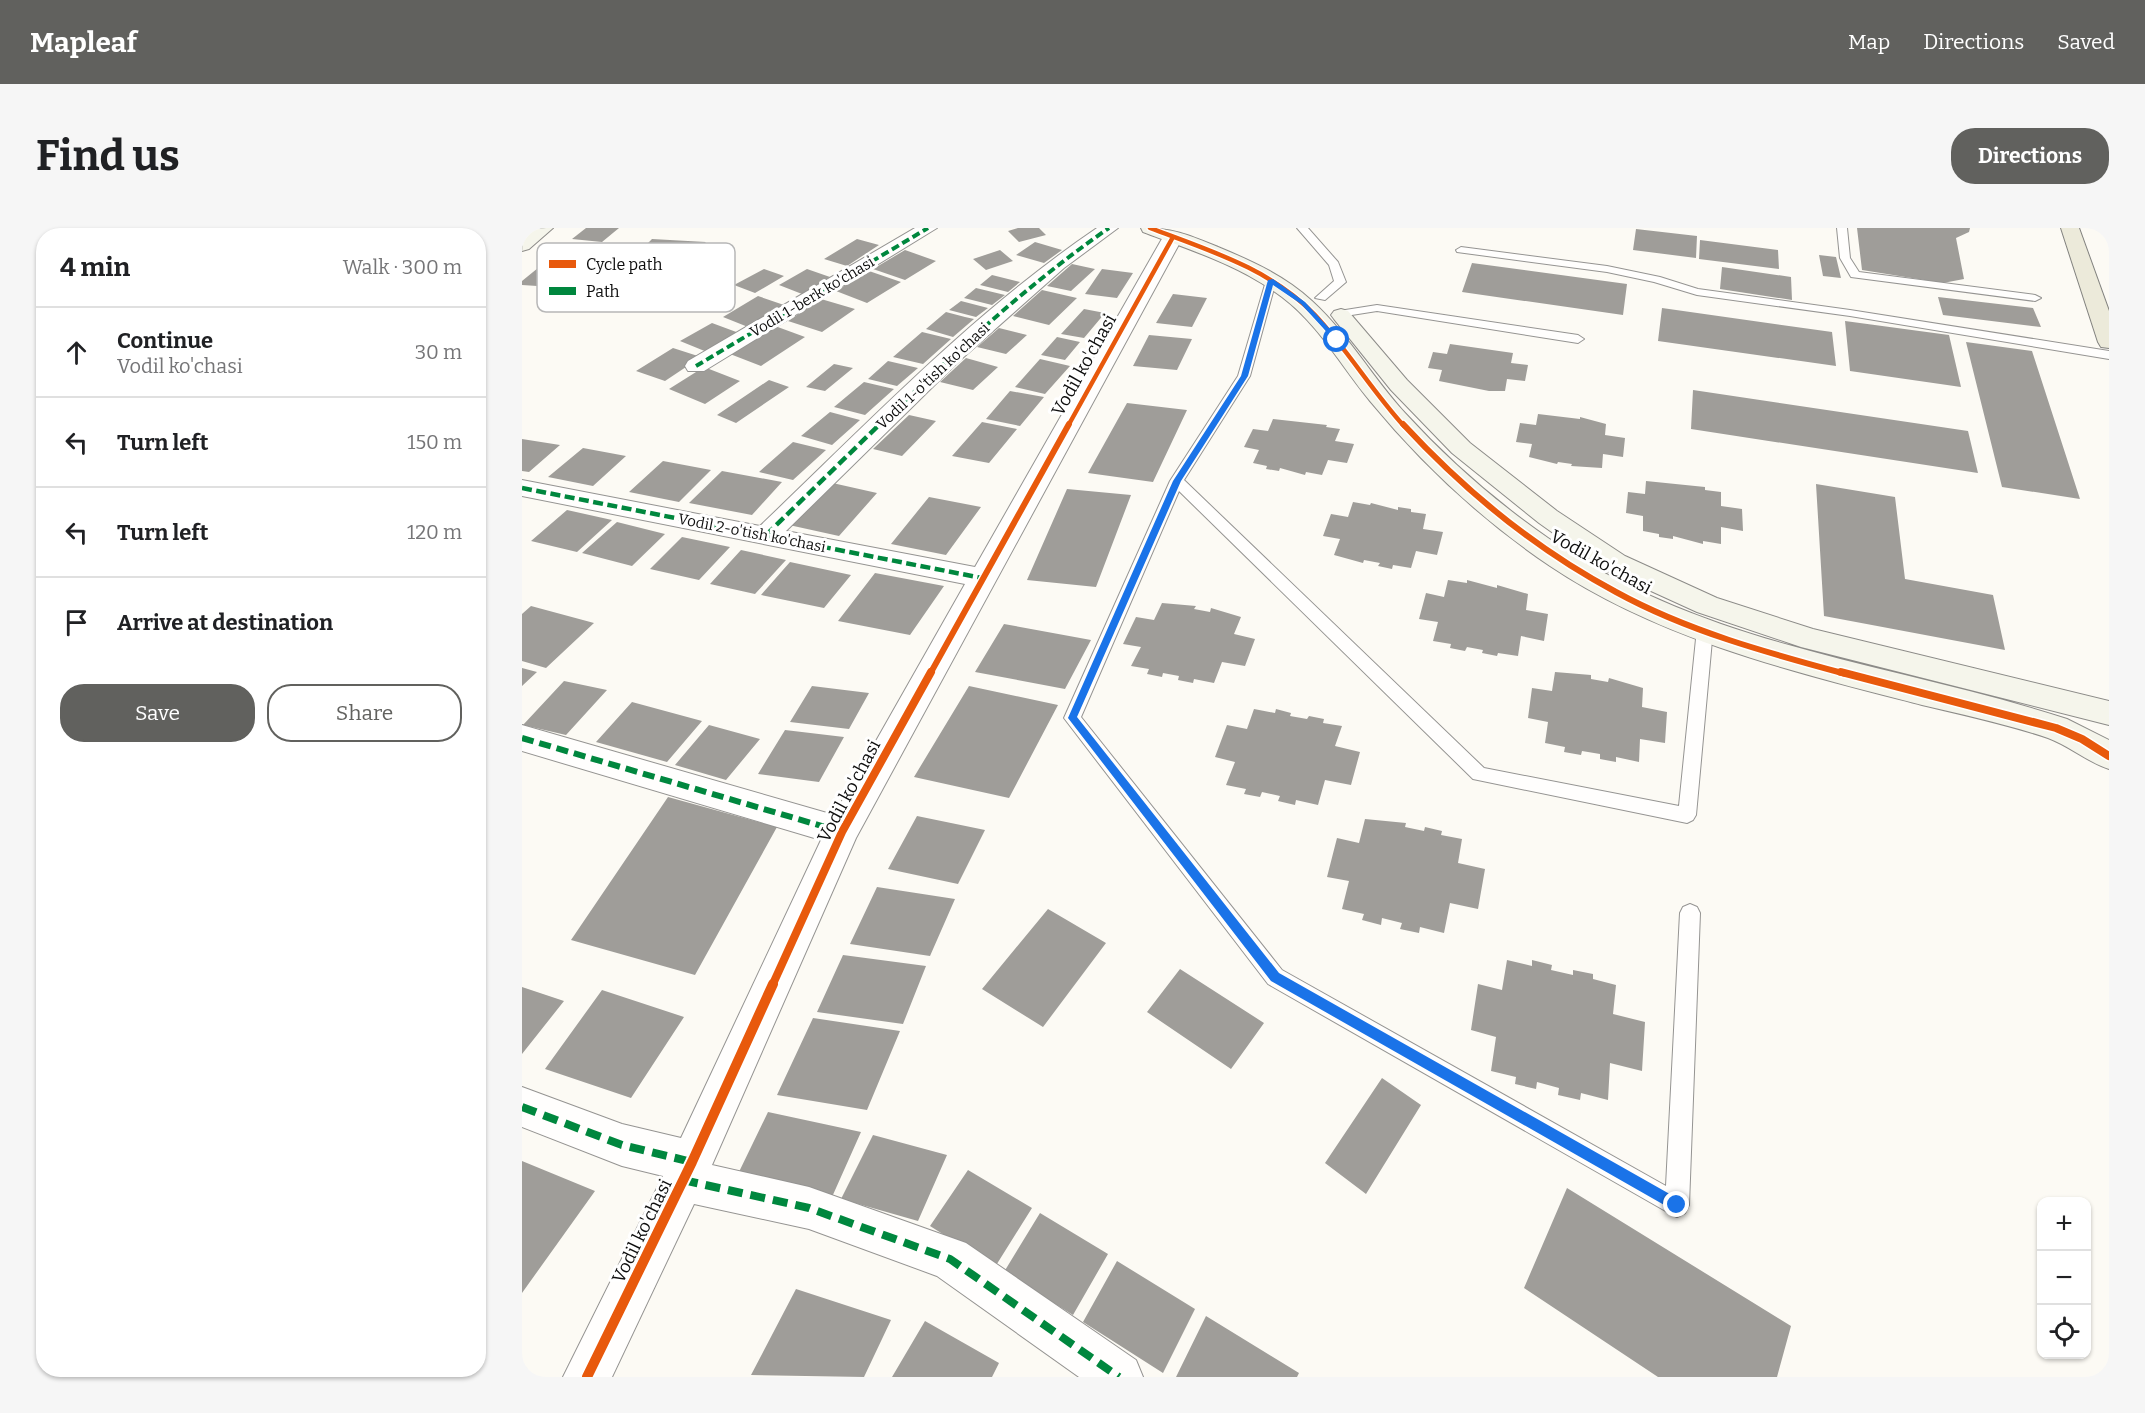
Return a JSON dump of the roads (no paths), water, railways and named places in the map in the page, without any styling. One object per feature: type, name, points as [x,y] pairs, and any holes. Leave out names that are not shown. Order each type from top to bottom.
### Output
[{"type":"main road","points":[[2070,228],[2109,342]]},
{"type":"street","points":[[522,245],[544,228]]},
{"type":"street","name":"Vodil 1-berk ko'chasi","points":[[696,366],[928,228]]},
{"type":"street","name":"Vodil 1-o'tish ko'chasi","points":[[766,535],[949,358],[1057,264],[1109,228]]},
{"type":"street","name":"Vodil ko'chasi","points":[[1170,231],[1250,253],[1294,278],[1330,306],[1399,386],[1461,448],[1532,506],[1616,562],[1707,604],[1811,639],[2109,713]]},
{"type":"street","name":"Vodil ko'chasi","points":[[1170,231],[1271,280],[1317,316],[1398,420],[1495,512],[1563,562],[1606,587],[1705,629],[1812,663],[2056,728],[2082,739],[2109,756]]},
{"type":"street","name":"Vodil ko'chasi","points":[[587,1377],[687,1171],[842,832],[1170,231]]},
{"type":"street","name":"Vodil 2-o'tish ko'chasi","points":[[522,488],[982,578]]},
{"type":"street","points":[[522,738],[842,832]]},
{"type":"street","points":[[522,1107],[687,1171],[809,1208],[950,1259],[1119,1377]]},
{"type":"lane","points":[[1302,228],[1334,264],[1340,282],[1330,306],[1377,308],[1578,339]]},
{"type":"lane","points":[[1842,228],[1845,258],[1855,275],[2035,298]]},
{"type":"lane","points":[[1461,250],[1607,269],[1656,279],[1697,292],[1861,315],[2109,355]]},
{"type":"lane","points":[[1271,280],[1244,376],[1177,481],[1072,718],[1275,977],[1677,1205],[1690,913]]},
{"type":"lane","points":[[1177,481],[1479,774],[1687,815],[1705,629]]}]
